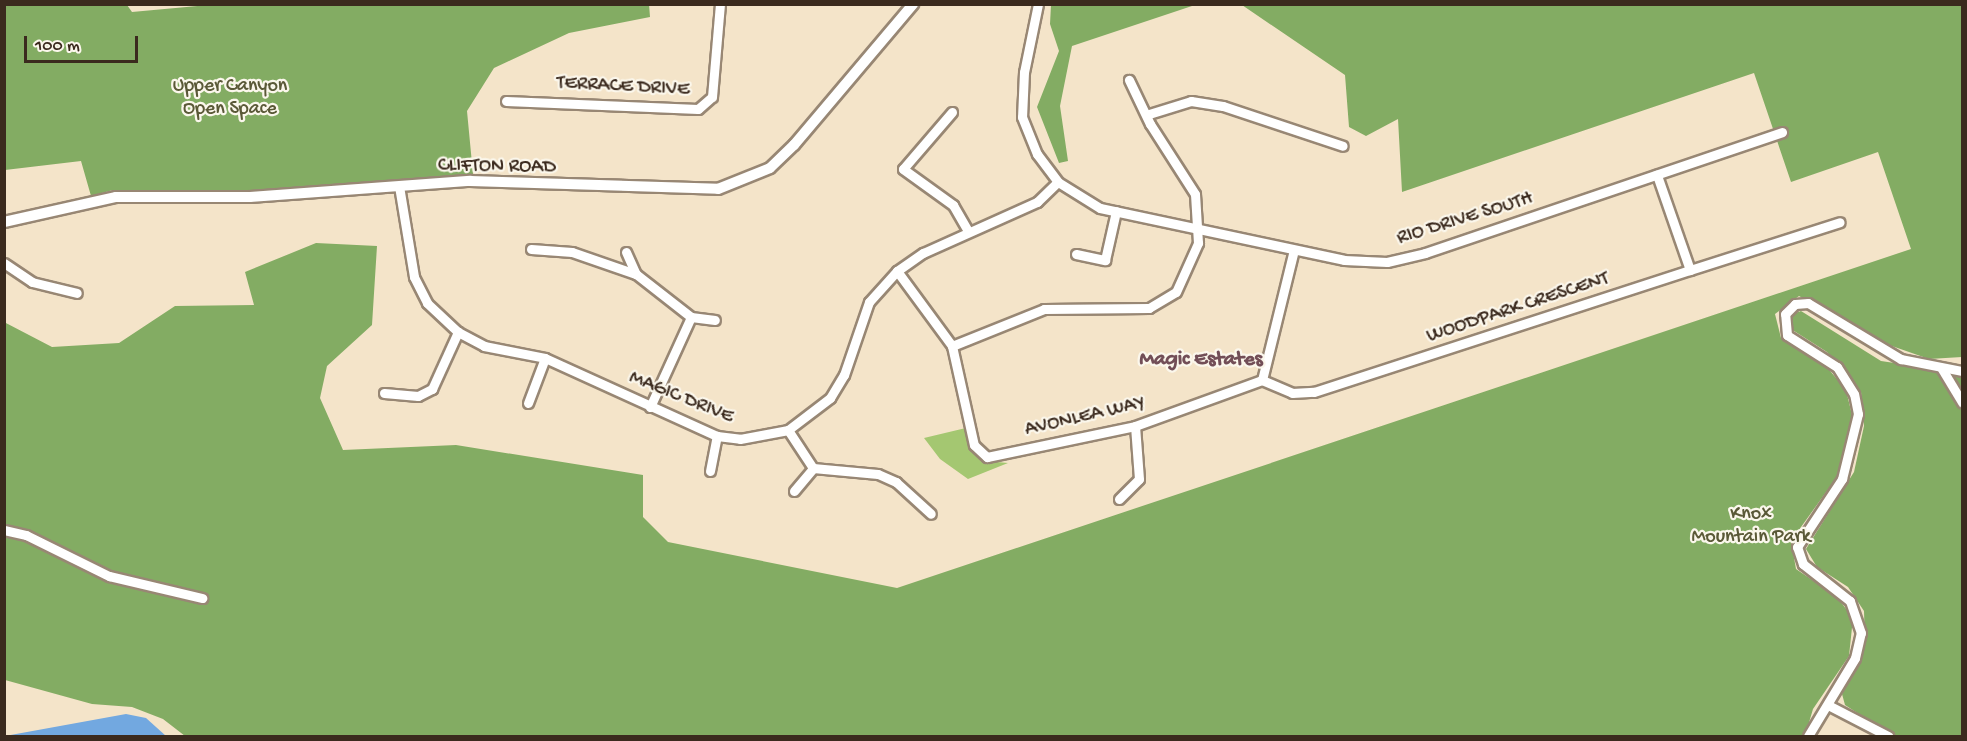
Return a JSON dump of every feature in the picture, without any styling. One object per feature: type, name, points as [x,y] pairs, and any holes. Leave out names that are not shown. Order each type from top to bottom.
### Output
[{"type":"street","name":"TERRACE DRIVE","points":[[506,101],[698,109],[712,98],[720,4]]},
{"type":"street","name":"CLIFTON ROAD","points":[[4,222],[116,197],[250,197],[470,181],[693,192],[744,181],[794,146],[914,4]]},
{"type":"street","name":"RIO DRIVE SOUTH","points":[[1038,4],[1024,72],[1022,117],[1037,154],[1058,182],[1076,196],[1116,211],[1293,250],[1388,262],[1657,176],[1782,132]]},
{"type":"street","points":[[952,346],[1044,309],[1149,308],[1176,292],[1191,268],[1198,229],[1195,194],[1150,124],[1149,114],[1130,80]]},
{"type":"street","points":[[1149,114],[1191,101],[1223,106],[1343,146]]},
{"type":"street","points":[[952,112],[903,169],[953,205],[968,231]]},
{"type":"street","points":[[1657,176],[1690,270]]},
{"type":"street","name":"MAGIC DRIVE","points":[[399,186],[414,277],[427,303],[458,332],[484,346],[545,358],[717,436],[759,438],[788,429],[830,398],[844,375],[869,302],[897,271],[968,231],[1037,202],[1058,182]]},
{"type":"street","points":[[1076,254],[1105,260],[1116,211]]},
{"type":"street","name":"WOODPARK CRESCENT","points":[[1262,381],[1292,393],[1314,392],[1840,222]]},
{"type":"street","points":[[531,249],[572,252],[636,274],[691,317],[715,320]]},
{"type":"street","points":[[1262,381],[1293,250]]},
{"type":"street","points":[[626,252],[636,274]]},
{"type":"street","points":[[4,263],[32,282],[77,292]]},
{"type":"street","name":"AVONLEA WAY","points":[[897,271],[952,346],[974,445],[987,457],[1135,426],[1262,381]]},
{"type":"street","points":[[1808,736],[1858,650],[1860,625],[1850,601],[1803,564],[1797,548],[1842,479],[1858,414],[1844,375],[1789,338],[1784,317],[1795,304],[1808,303],[1885,352],[1942,369],[1962,371]]},
{"type":"street","points":[[650,407],[691,317]]},
{"type":"street","points":[[384,393],[418,396],[432,389],[458,332]]},
{"type":"street","points":[[528,403],[545,358]]},
{"type":"street","points":[[1942,369],[1962,402]]},
{"type":"street","points":[[1119,499],[1139,479],[1135,426]]},
{"type":"street","points":[[788,429],[813,468]]},
{"type":"street","points":[[710,471],[717,436]]},
{"type":"street","points":[[794,491],[813,468]]},
{"type":"street","points":[[813,468],[878,474],[896,482],[931,514]]},
{"type":"street","points":[[4,530],[26,535],[109,576],[201,598]]},
{"type":"street","points":[[1828,705],[1888,736]]},
{"type":"green space","name":"Upper Canyon Open Space","points":[[219,4],[649,4],[650,17],[569,33],[494,68],[467,111],[473,174],[251,192],[113,190],[91,196],[81,161],[5,170],[4,5],[127,5],[132,12]]},
{"type":"green space","points":[[1051,5],[1195,5],[1072,46],[1060,106],[1068,161],[1059,163],[1037,107],[1059,51],[1050,24]]},
{"type":"green space","name":"Knox Mountain Park","points":[[1242,5],[1962,5],[1962,357],[1929,359],[1889,345],[1799,296],[1775,314],[1781,338],[1826,366],[1846,390],[1852,415],[1839,474],[1791,541],[1796,569],[1837,597],[1853,618],[1849,656],[1813,709],[1805,736],[185,736],[163,719],[132,707],[92,704],[5,680],[4,322],[52,347],[119,343],[175,306],[254,305],[245,272],[316,243],[377,246],[372,325],[327,366],[320,398],[343,450],[456,445],[643,475],[643,517],[668,542],[897,588],[1911,249],[1878,152],[1791,182],[1754,73],[1402,192],[1398,119],[1366,136],[1349,127],[1345,75]]},
{"type":"green space","points":[[1801,311],[1881,361],[1962,373],[1962,736],[1893,736],[1845,705],[1842,694],[1865,645],[1864,611],[1848,587],[1817,567],[1806,549],[1854,472],[1864,426],[1861,392],[1827,352],[1791,329],[1790,315]]},
{"type":"green space","points":[[970,427],[987,461],[1008,463],[968,479],[940,459],[924,438]]},
{"type":"water","points":[[126,714],[146,718],[166,736],[5,736]]},
{"type":"district","name":"Magic Estates","points":[[1201,361]]}]
